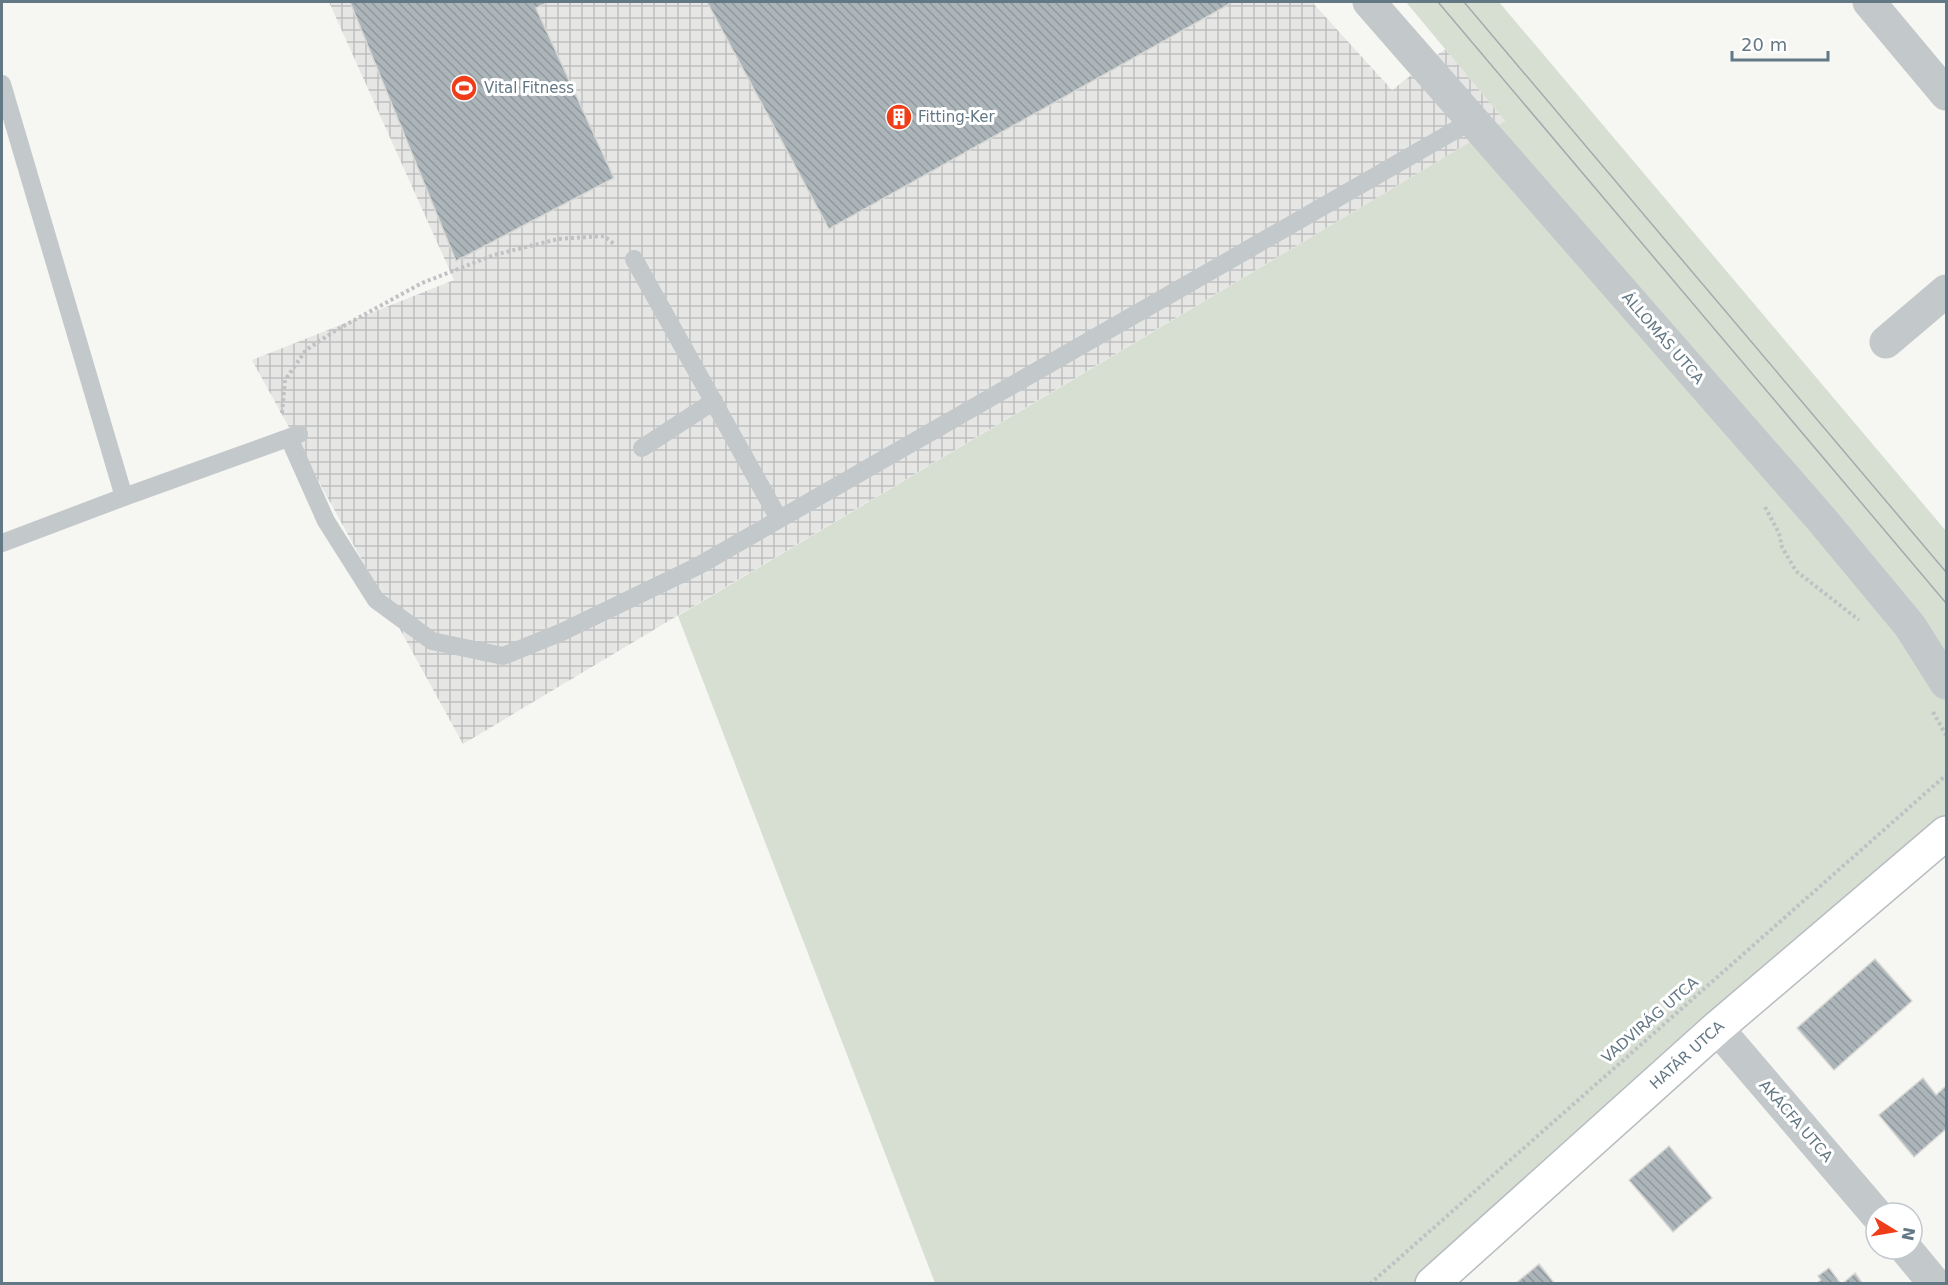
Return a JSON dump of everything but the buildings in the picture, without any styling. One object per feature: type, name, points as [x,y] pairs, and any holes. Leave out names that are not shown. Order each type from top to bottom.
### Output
[{"type":"street","name":"ÁLLOMÁS UTCA","points":[[1369,2],[1822,520],[1910,626],[1947,683]]},
{"type":"street","points":[[1869,2],[1947,94]]},
{"type":"street","points":[[1886,342],[1947,291]]},
{"type":"street","name":"HATÁR UTCA","points":[[1432,1284],[1717,1028],[1947,833]]},
{"type":"street","name":"AKÁCFA UTCA","points":[[1717,1028],[1865,1201]]},
{"type":"street","points":[[1916,1261],[1935,1284]]},
{"type":"lane","points":[[2,84],[124,497]]},
{"type":"lane","points":[[2,543],[294,436],[326,521],[376,600],[432,641],[503,656],[562,632],[688,571],[1473,120]]},
{"type":"lane","points":[[634,259],[779,519]]},
{"type":"lane","points":[[642,447],[714,401]]},
{"type":"path","points":[[294,436],[282,416],[285,380],[306,350],[338,329],[422,283],[494,255],[558,239],[604,236],[634,259]]},
{"type":"path","name":"VADVIRÁG UTCA","points":[[1370,1284],[1947,776]]},
{"type":"shaded area","points":[[329,2],[1312,2],[1392,90],[1445,49],[1505,121],[463,744],[252,360],[454,280]]},
{"type":"shaded area","points":[[1406,2],[1499,2],[1946,531],[1946,819],[1712,1015],[1413,1283],[935,1283],[678,616],[1505,121]]},
{"type":"tram line","points":[[1438,2],[1946,603]]},
{"type":"tram line","points":[[1464,2],[1946,572]]},
{"type":"place","name":"Vital Fitness","points":[[464,88]]},
{"type":"place","name":"Fitting-Ker","points":[[899,117]]}]
